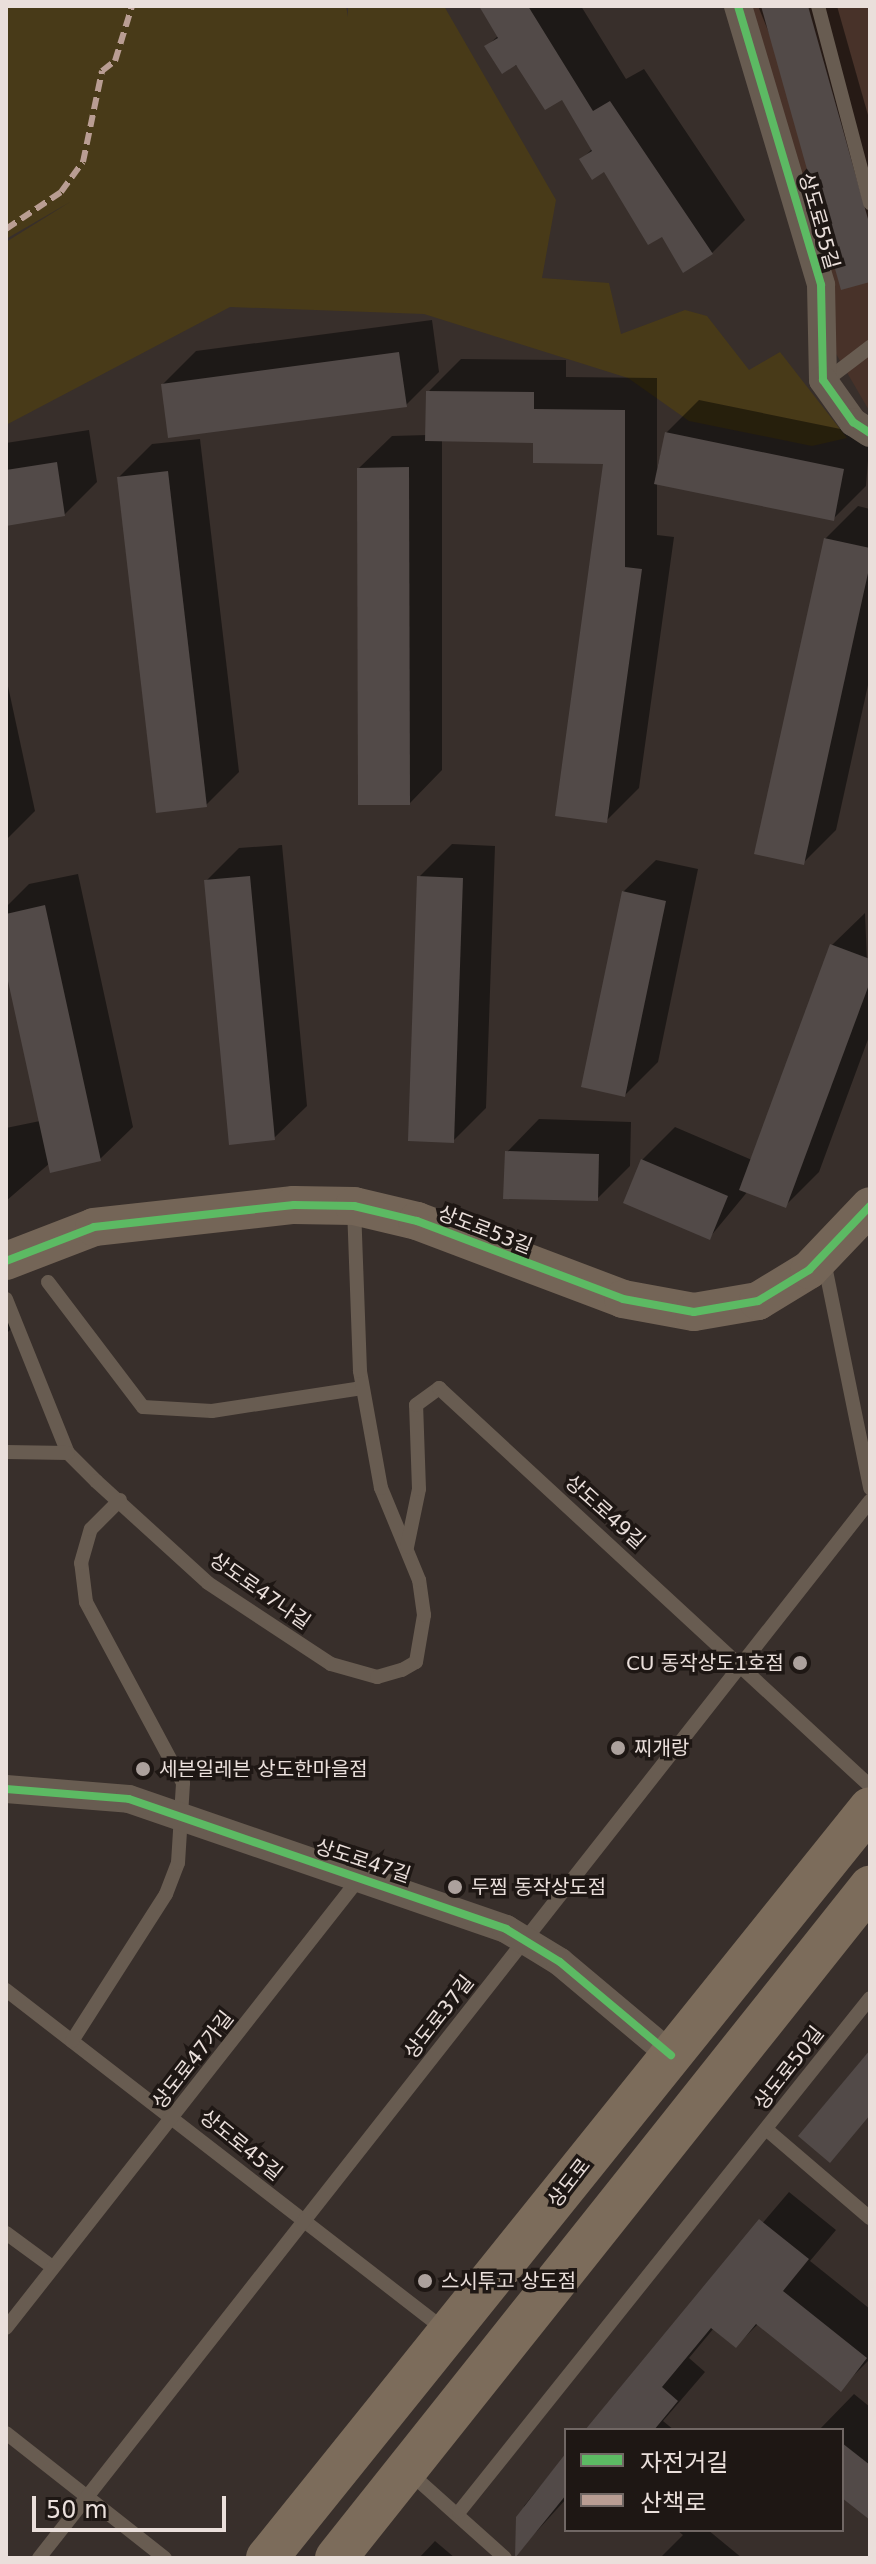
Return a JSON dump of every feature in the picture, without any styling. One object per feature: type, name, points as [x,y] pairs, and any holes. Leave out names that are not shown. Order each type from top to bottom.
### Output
[{"type":"main road","name":"상도로","points":[[267,2558],[870,1808]]},
{"type":"main road","points":[[336,2558],[870,1887]]},
{"type":"street","name":"상도로55길","points":[[738,6],[821,285],[824,382]]},
{"type":"street","points":[[824,382],[870,433]]},
{"type":"street","name":"상도로53길","points":[[6,1261],[94,1227],[294,1205],[354,1206],[417,1221],[623,1299],[694,1312],[758,1301],[823,1256],[870,1206]]},
{"type":"street","name":"상도로47길","points":[[6,1789],[129,1799],[361,1876],[525,1940],[671,2055]]},
{"type":"lane","points":[[818,6],[870,203]]},
{"type":"lane","points":[[824,382],[870,347]]},
{"type":"lane","name":"상도로47나길","points":[[120,1500],[208,1583],[331,1664],[377,1677],[416,1662],[424,1615],[407,1547],[381,1488],[362,1388],[354,1206]]},
{"type":"lane","points":[[823,1256],[870,1488]]},
{"type":"lane","points":[[48,1282],[143,1407],[212,1411],[362,1388]]},
{"type":"lane","points":[[6,1299],[68,1453],[120,1500],[91,1529],[81,1563],[86,1602],[174,1759],[183,1783],[176,1815],[178,1863],[166,1894],[72,2041]]},
{"type":"lane","name":"상도로49길","points":[[407,1547],[419,1489],[416,1405],[439,1388],[742,1663],[870,1786]]},
{"type":"lane","points":[[6,1452],[68,1453]]},
{"type":"lane","name":"상도로37길","points":[[39,2558],[870,1501]]},
{"type":"lane","name":"상도로47가길","points":[[6,2328],[51,2266],[174,2117],[361,1876]]},
{"type":"lane","name":"상도로45길","points":[[6,1990],[450,2333]]},
{"type":"lane","name":"상도로50길","points":[[459,2512],[870,1998]]},
{"type":"lane","points":[[766,2129],[870,2218]]},
{"type":"lane","points":[[6,2233],[51,2266]]},
{"type":"lane","points":[[6,2433],[165,2558]]},
{"type":"lane","points":[[405,2469],[459,2512],[505,2558]]},
{"type":"shaded area","points":[[6,6],[346,6],[348,17],[348,6],[444,6],[556,200],[542,278],[609,283],[621,334],[685,310],[707,316],[749,370],[780,352],[847,438],[812,446],[689,421],[628,378],[424,314],[230,307],[6,425],[6,242],[70,202],[6,239]]},
{"type":"shaded area","points":[[745,6],[870,6],[870,412],[835,352]]},
{"type":"building","points":[[479,6],[528,6],[593,111],[610,101],[713,254],[683,273],[662,237],[648,245],[604,172],[592,180],[579,159],[592,151],[562,100],[545,110],[516,65],[502,74],[484,46],[498,38]]},
{"type":"building","points":[[761,6],[808,6],[870,226],[870,282],[841,290]]},
{"type":"building","points":[[399,352],[407,407],[168,438],[161,384]]},
{"type":"building","points":[[426,391],[534,392],[534,409],[625,410],[625,567],[642,569],[607,823],[555,816],[603,464],[533,463],[533,443],[425,441]]},
{"type":"building","points":[[665,432],[844,469],[834,521],[654,484]]},
{"type":"building","points":[[57,462],[65,516],[6,526],[6,470]]},
{"type":"building","points":[[409,467],[410,805],[358,805],[357,468]]},
{"type":"building","points":[[168,471],[207,807],[156,813],[117,477]]},
{"type":"building","points":[[824,538],[870,548],[870,564],[804,865],[754,854]]},
{"type":"building","points":[[250,876],[275,1140],[229,1145],[204,880]]},
{"type":"building","points":[[417,876],[463,878],[454,1143],[408,1141]]},
{"type":"building","points":[[622,891],[666,901],[625,1097],[581,1087]]},
{"type":"building","points":[[45,905],[101,1161],[50,1173],[6,972],[6,914]]},
{"type":"building","points":[[830,944],[870,959],[870,982],[786,1208],[739,1190]]},
{"type":"building","points":[[505,1151],[599,1154],[598,1201],[503,1199]]},
{"type":"building","points":[[641,1159],[728,1196],[710,1240],[623,1203]]},
{"type":"building","points":[[870,2050],[870,2115],[830,2163],[798,2136]]},
{"type":"building","points":[[759,2219],[809,2259],[783,2291],[867,2358],[841,2392],[756,2324],[736,2348],[711,2328],[662,2387],[678,2401],[656,2428],[587,2428]]},
{"type":"building","points":[[844,2445],[870,2465],[870,2520],[844,2500]]},
{"type":"building","points":[[564,2456],[564,2497],[515,2558],[516,2517]]},
{"type":"marked path","points":[[6,229],[61,192],[83,162],[102,71],[115,61],[132,6]]},
{"type":"cycle path","points":[[738,6],[821,285],[823,380],[853,422],[870,433]]},
{"type":"cycle path","points":[[6,1261],[94,1227],[294,1205],[354,1206],[417,1221],[623,1299],[694,1312],[758,1301],[809,1270],[870,1206]]},
{"type":"cycle path","points":[[6,1789],[129,1799],[506,1929],[560,1962],[671,2055]]},
{"type":"place","name":"CU 동작상도1호점","points":[[800,1663]]},
{"type":"place","name":"찌개랑","points":[[618,1748]]},
{"type":"place","name":"세븐일레븐 상도한마을점","points":[[143,1769]]},
{"type":"place","name":"두찜 동작상도점","points":[[455,1887]]},
{"type":"place","name":"스시투고 상도점","points":[[425,2281]]}]
